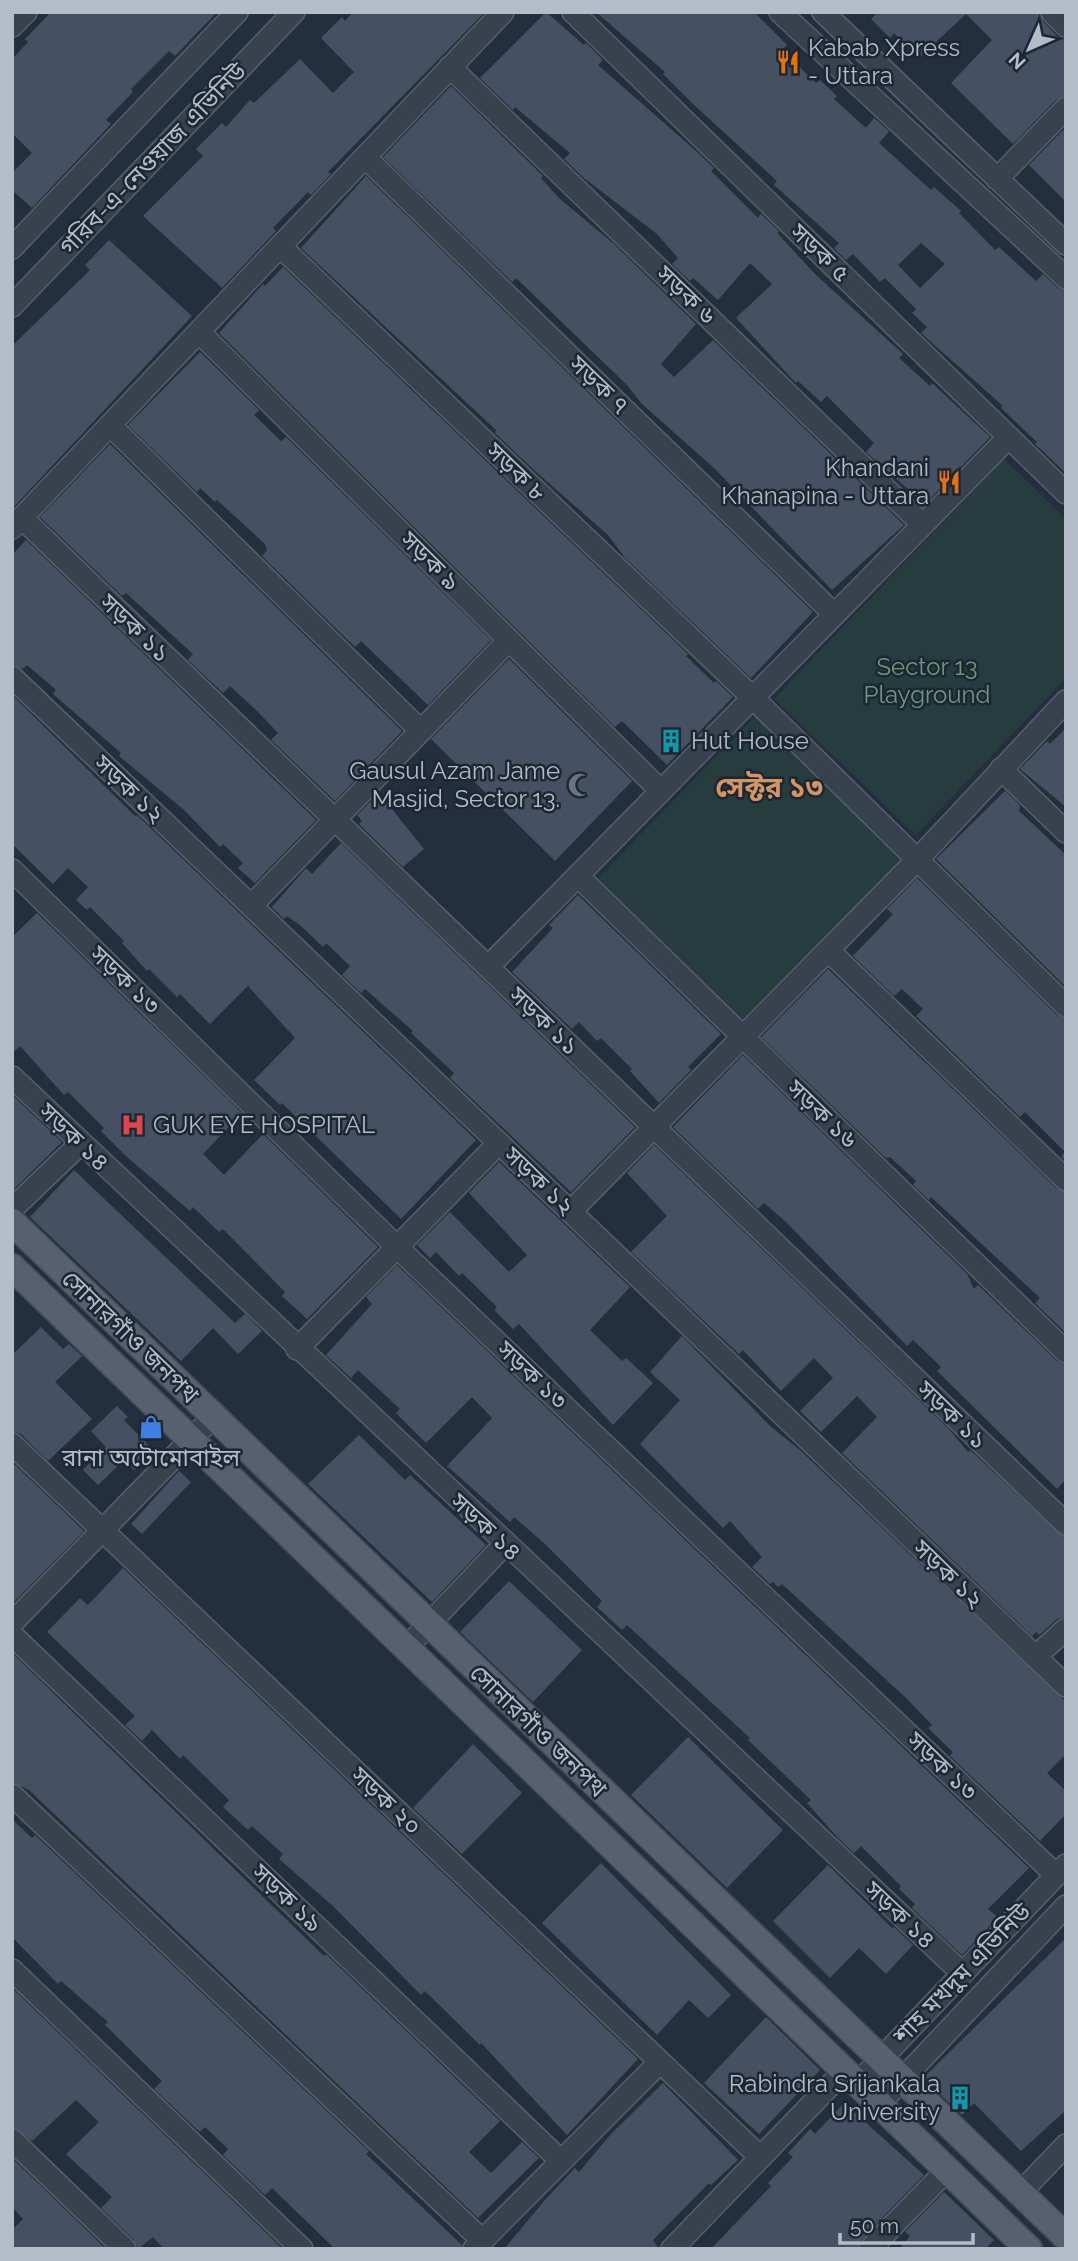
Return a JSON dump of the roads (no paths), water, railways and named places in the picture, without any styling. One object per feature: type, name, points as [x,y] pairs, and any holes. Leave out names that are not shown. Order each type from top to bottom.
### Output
[{"type":"main road","name":"সোনারগাঁও জনপথ","points":[[12,1222],[1066,2237]]},
{"type":"main road","name":"সোনারগাঁও জনপথ","points":[[12,1266],[1029,2249]]},
{"type":"main road","points":[[672,1903],[694,1880]]},
{"type":"street","points":[[12,26],[26,12]]},
{"type":"street","name":"গরিব-এ-নেওয়াজ এভিনিউ","points":[[16,238],[237,12]]},
{"type":"street","name":"গরিব-এ-নেওয়াজ এভিনিউ","points":[[12,306],[294,12]]},
{"type":"street","points":[[17,523],[503,12]]},
{"type":"street","name":"সড়ক ৫","points":[[573,12],[1066,493]]},
{"type":"street","points":[[780,12],[1066,278]]},
{"type":"street","points":[[823,12],[1066,244]]},
{"type":"street","points":[[1052,12],[1066,26]]},
{"type":"street","name":"সড়ক ৬","points":[[450,67],[922,524]]},
{"type":"street","points":[[997,179],[1066,108]]},
{"type":"street","name":"সড়ক ৭","points":[[365,157],[834,614]]},
{"type":"street","name":"সড়ক ৮","points":[[280,247],[752,697],[1066,1006]]},
{"type":"street","name":"সড়ক ৯","points":[[199,332],[661,791]]},
{"type":"street","points":[[110,425],[421,731]]},
{"type":"street","points":[[488,967],[1009,437]]},
{"type":"street","name":"সড়ক ১১","points":[[17,523],[335,820],[1066,1524]]},
{"type":"street","points":[[251,906],[509,640]]},
{"type":"street","name":"সড়ক ১২","points":[[12,677],[1066,1686]]},
{"type":"street","points":[[570,1211],[918,859],[1066,701]]},
{"type":"street","points":[[1001,769],[1066,832]]},
{"type":"street","name":"সড়ক ১৩","points":[[12,870],[398,1248],[1061,1870]]},
{"type":"street","name":"সড়ক ১৬","points":[[578,876],[1066,1352]]},
{"type":"street","points":[[828,950],[1066,1180]]},
{"type":"street","name":"সড়ক ১৪","points":[[12,1077],[297,1349],[962,1973]]},
{"type":"street","points":[[297,1349],[499,1143]]},
{"type":"street","points":[[12,1209],[80,1144]]},
{"type":"street","points":[[12,1623],[213,1417]]},
{"type":"street","name":"সড়ক ২০","points":[[12,1444],[760,2157]]},
{"type":"street","points":[[408,1646],[505,1544]]},
{"type":"street","points":[[1035,1657],[1066,1629]]},
{"type":"street","name":"সড়ক ১৯","points":[[12,1634],[561,2161]]},
{"type":"street","points":[[12,1795],[478,2244],[660,2062]]},
{"type":"street","name":"শাহ মখদুম এভিনিউ","points":[[672,2249],[760,2157],[851,2077],[880,2059],[1061,1870]]},
{"type":"street","name":"শাহ মখদুম এভিনিউ","points":[[879,2104],[1066,1906]]},
{"type":"street","points":[[12,1970],[302,2249]]},
{"type":"street","points":[[12,2140],[125,2249]]},
{"type":"street","points":[[1020,2193],[1066,2145]]},
{"type":"street","points":[[870,2249],[947,2169]]},
{"type":"place","name":"Kabab Xpress - Uttara","points":[[788,62]]},
{"type":"place","name":"Khandani Khanapina - Uttara","points":[[949,482]]},
{"type":"place","name":"Hut House","points":[[671,741]]},
{"type":"place","name":"Gausul Azam Jame Masjid, Sector 13.","points":[[580,785]]},
{"type":"place","name":"GUK EYE HOSPITAL","points":[[133,1125]]},
{"type":"place","name":"রানা অটোমোবাইল","points":[[151,1427]]},
{"type":"place","name":"Rabindra Srijankala University","points":[[960,2098]]},
{"type":"district","name":"সেক্টর ১৩","points":[[769,787]]},
{"type":"park label","name":"Sector 13 Playground","points":[[927,681]]}]
